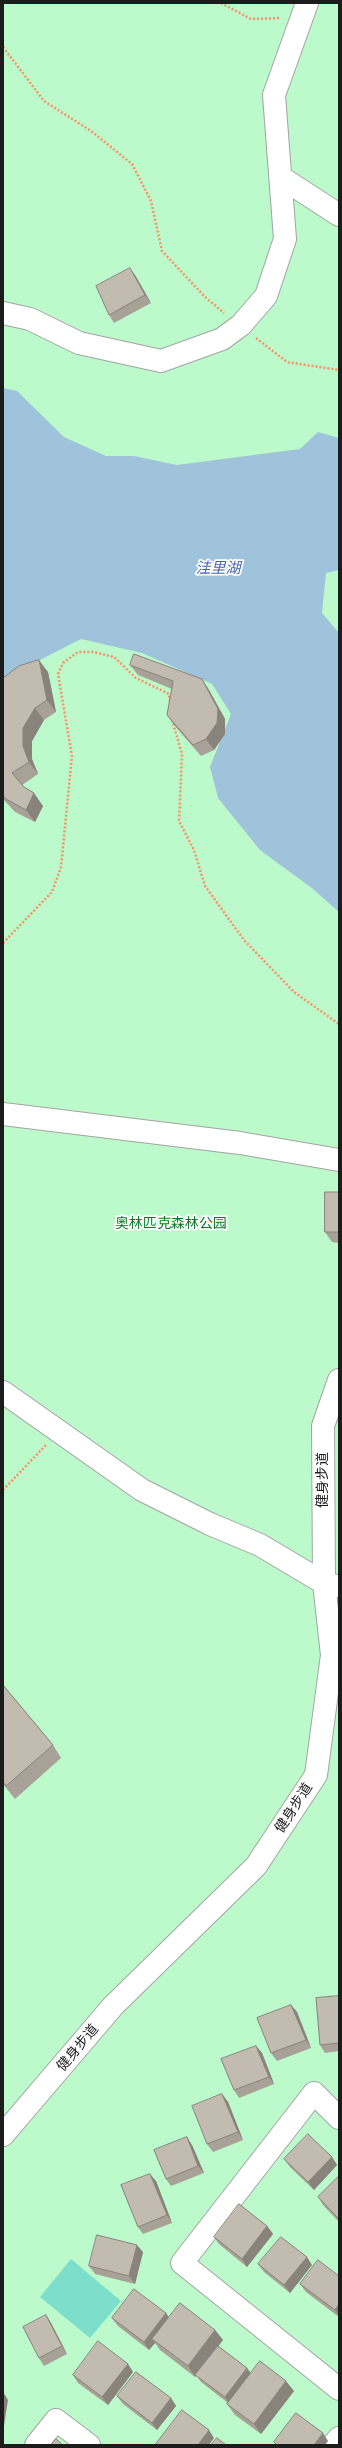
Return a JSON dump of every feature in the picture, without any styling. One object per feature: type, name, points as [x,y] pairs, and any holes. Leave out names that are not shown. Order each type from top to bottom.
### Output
[{"type":"street","points":[[3,313],[30,319],[79,343],[161,361],[222,339],[240,325],[266,296],[285,239],[282,178],[274,95],[305,10]]},
{"type":"street","points":[[282,178],[339,215]]},
{"type":"street","points":[[3,1114],[240,1143],[339,1160]]},
{"type":"street","name":"健身步道","points":[[3,2135],[113,2006],[256,1866],[316,1775],[332,1655],[332,1584],[323,1426],[339,1380]]},
{"type":"street","points":[[3,1392],[142,1490],[210,1524],[260,1545],[332,1584]]},
{"type":"street","points":[[339,2118],[314,2093],[182,2263],[339,2389]]},
{"type":"street","points":[[36,2445],[56,2420],[89,2445]]},
{"type":"street","points":[[333,2445],[339,2438]]},
{"type":"path","points":[[221,3],[251,19],[305,10]]},
{"type":"path","points":[[3,47],[44,101],[91,132],[132,164],[151,201],[162,252],[205,297],[287,362],[339,370]]},
{"type":"path","points":[[3,943],[52,892],[61,867],[72,756],[58,674],[63,664],[78,652],[93,652],[114,657],[136,678],[169,694],[171,707]]},
{"type":"path","points":[[171,714],[172,727],[182,754],[179,821],[194,850],[205,886],[244,940],[294,992],[339,1024]]},
{"type":"path","points":[[3,1490],[36,1453],[61,1433]]},
{"type":"green space","name":"奥林匹克森林公园","points":[[3,3],[339,3],[339,2445],[3,2445]]},
{"type":"shaded area","points":[[71,2259],[121,2301],[90,2338],[40,2297]]},
{"type":"water","name":"洼里湖","points":[[3,388],[17,391],[64,437],[106,456],[134,456],[177,465],[300,449],[318,432],[339,438],[339,570],[326,573],[322,613],[339,633],[339,912],[313,889],[260,850],[218,798],[210,767],[231,714],[212,684],[142,653],[81,639],[36,662],[3,695]]},
{"type":"building","points":[[130,268],[145,295],[109,315],[96,286]]},
{"type":"building","points":[[134,654],[202,679],[218,709],[217,723],[206,739],[193,745],[167,715],[173,681],[130,665]]},
{"type":"building","points":[[39,660],[47,700],[35,708],[23,728],[23,746],[29,762],[12,773],[24,787],[34,793],[26,810],[3,796],[3,678],[19,666]]},
{"type":"building","points":[[325,1192],[339,1192],[339,1232],[325,1232]]},
{"type":"building","points":[[3,1685],[53,1745],[6,1786],[3,1782]]},
{"type":"building","points":[[339,1996],[339,2043],[320,2045],[316,1998]]},
{"type":"building","points":[[291,2005],[306,2040],[271,2053],[257,2018]]},
{"type":"building","points":[[256,2046],[269,2077],[234,2090],[221,2059]]},
{"type":"building","points":[[222,2094],[238,2132],[207,2144],[192,2106]]},
{"type":"building","points":[[308,2134],[332,2157],[308,2182],[284,2159]]},
{"type":"building","points":[[187,2137],[198,2166],[166,2179],[154,2150]]},
{"type":"building","points":[[150,2174],[167,2215],[138,2227],[121,2185]]},
{"type":"building","points":[[339,2176],[339,2219],[318,2197]]},
{"type":"building","points":[[239,2204],[267,2226],[242,2259],[214,2237]]},
{"type":"building","points":[[97,2235],[137,2245],[129,2276],[89,2266]]},
{"type":"building","points":[[281,2237],[307,2257],[284,2285],[258,2264]]},
{"type":"building","points":[[318,2260],[339,2276],[339,2304],[335,2310],[300,2284]]},
{"type":"building","points":[[134,2289],[166,2313],[144,2342],[112,2318]]},
{"type":"building","points":[[180,2303],[215,2330],[188,2366],[152,2339]]},
{"type":"building","points":[[46,2315],[62,2346],[39,2358],[23,2327]]},
{"type":"building","points":[[98,2341],[128,2364],[102,2397],[73,2375]]},
{"type":"building","points":[[218,2346],[247,2368],[225,2397],[195,2375]]},
{"type":"building","points":[[260,2361],[286,2381],[254,2424],[227,2404]]},
{"type":"building","points":[[136,2372],[171,2398],[152,2423],[117,2396]]},
{"type":"building","points":[[182,2410],[209,2430],[198,2445],[157,2445],[156,2444]]},
{"type":"building","points":[[296,2413],[323,2433],[314,2445],[277,2445],[274,2442]]},
{"type":"building","points":[[217,2438],[226,2445],[211,2445]]},
{"type":"building","points":[[56,2439],[63,2445],[51,2445]]}]
